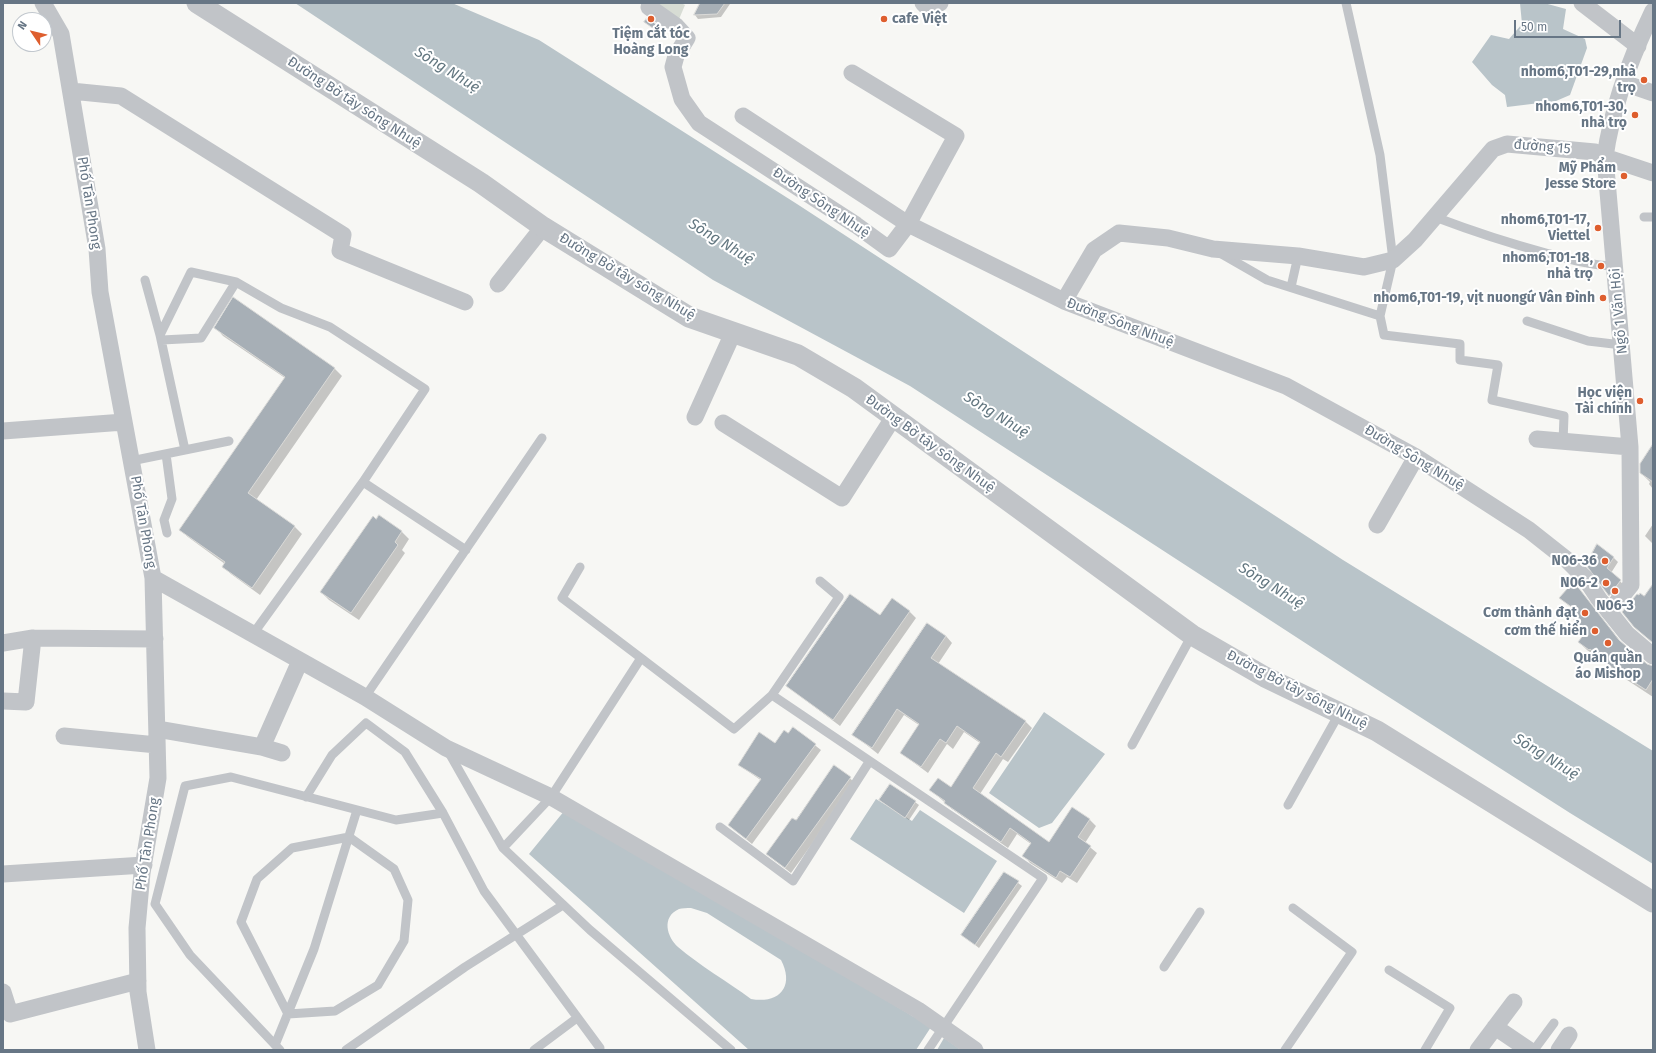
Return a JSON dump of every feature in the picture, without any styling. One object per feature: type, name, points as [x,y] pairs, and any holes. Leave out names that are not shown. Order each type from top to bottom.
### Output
[{"type":"street","name":"Phố Tân Phong","points":[[43,3],[60,34],[71,91],[97,249],[100,292],[153,578],[158,778],[144,865],[137,928],[138,981],[147,1050]]},
{"type":"street","name":"Đường Bờ tây sông Nhuệ","points":[[197,3],[481,183],[542,227],[689,317],[798,355],[854,388],[893,418],[1192,635],[1265,677],[1377,731],[1653,902]]},
{"type":"street","points":[[923,3],[928,8],[940,3]]},
{"type":"street","points":[[1582,3],[1638,46]]},
{"type":"street","name":"Đường Sông Nhuệ","points":[[648,4],[676,26],[687,38],[676,56],[673,67],[682,99],[699,123],[856,225],[888,249],[908,224],[1071,303],[1286,386],[1416,457],[1528,530],[1567,560],[1585,578],[1627,634],[1653,656]]},
{"type":"street","name":"Ngõ 1 Văn Hội","points":[[1609,612],[1631,585],[1630,447],[1605,157],[1609,129],[1624,83],[1638,46],[1651,19]]},
{"type":"street","points":[[743,116],[908,224],[956,136],[852,73]]},
{"type":"street","points":[[1624,83],[1653,93]]},
{"type":"street","points":[[71,91],[120,96],[343,235],[340,251],[465,302]]},
{"type":"street","name":"đường 15","points":[[1394,260],[1415,240],[1493,149],[1508,144],[1595,152],[1653,174]]},
{"type":"street","points":[[498,284],[542,227]]},
{"type":"street","points":[[1071,303],[1094,250],[1118,233],[1168,238],[1213,249],[1298,256],[1364,267],[1394,260]]},
{"type":"street","points":[[695,417],[734,333]]},
{"type":"street","points":[[723,423],[842,498],[893,418]]},
{"type":"street","points":[[3,431],[124,422]]},
{"type":"street","points":[[1537,440],[1630,447]]},
{"type":"street","points":[[1378,525],[1416,457]]},
{"type":"street","points":[[153,578],[365,697],[446,748],[551,797],[918,1010],[975,1050]]},
{"type":"street","points":[[3,643],[33,638],[154,639]]},
{"type":"street","points":[[3,701],[26,702],[33,638]]},
{"type":"street","points":[[262,747],[300,661]]},
{"type":"street","points":[[64,736],[157,737],[262,747],[282,753]]},
{"type":"street","points":[[3,874],[144,865]]},
{"type":"street","points":[[3,992],[10,1014],[138,981]]},
{"type":"street","points":[[1478,1050],[1514,1002]]},
{"type":"street","points":[[1496,1027],[1529,1050]]},
{"type":"street","points":[[1559,1050],[1569,1035]]},
{"type":"lane","points":[[1346,3],[1380,155],[1394,260],[1380,316],[1384,335],[1460,344],[1460,360],[1498,366],[1492,400],[1564,416],[1563,442]]},
{"type":"lane","points":[[1435,217],[1490,238],[1559,257],[1601,266],[1615,266]]},
{"type":"lane","points":[[1213,249],[1267,280],[1380,316]]},
{"type":"lane","points":[[1291,287],[1298,256]]},
{"type":"lane","points":[[161,338],[191,272],[236,282],[281,308],[330,327],[425,389],[363,482],[253,634]]},
{"type":"lane","points":[[145,280],[161,338],[185,450]]},
{"type":"lane","points":[[161,338],[201,338],[236,282]]},
{"type":"lane","points":[[1527,321],[1588,341],[1622,345]]},
{"type":"lane","points":[[365,697],[542,438]]},
{"type":"lane","points":[[131,461],[229,442]]},
{"type":"lane","points":[[166,454],[172,499],[164,520],[167,533]]},
{"type":"lane","points":[[363,482],[466,550]]},
{"type":"lane","points":[[580,567],[562,598],[734,729],[772,696],[839,597],[820,581]]},
{"type":"lane","points":[[1132,745],[1192,635]]},
{"type":"lane","points":[[503,848],[551,797],[641,658]]},
{"type":"lane","points":[[772,696],[1043,878],[928,1050]]},
{"type":"lane","points":[[1288,806],[1340,712]]},
{"type":"lane","points":[[306,797],[332,755],[366,723],[405,752],[443,814],[484,891],[600,1048]]},
{"type":"lane","points":[[446,748],[503,848],[590,930],[732,1050]]},
{"type":"lane","points":[[720,827],[793,881],[869,762]]},
{"type":"lane","points":[[357,810],[314,949],[288,1014],[277,1047],[190,956],[155,904],[185,786],[231,777],[396,820],[443,814]]},
{"type":"lane","points":[[349,837],[394,869],[408,900],[404,941],[378,985],[335,1011],[288,1014],[241,922],[246,907],[257,878],[292,848],[349,837]]},
{"type":"lane","points":[[346,1050],[466,968],[563,905]]},
{"type":"lane","points":[[1285,1050],[1352,952],[1293,908]]},
{"type":"lane","points":[[1164,966],[1200,912]]},
{"type":"lane","points":[[1389,970],[1450,1008],[1425,1050]]},
{"type":"lane","points":[[534,1050],[577,1018]]},
{"type":"lane","points":[[1534,1050],[1554,1023]]},
{"type":"shaded area","points":[[656,3],[681,3],[685,5],[677,24]]},
{"type":"water","name":"Sông Nhuệ","points":[[295,3],[452,3],[539,40],[797,204],[1343,560],[1653,751],[1653,864],[1570,813],[1356,676],[910,386],[713,280]]},
{"type":"water","points":[[1520,3],[1544,3],[1566,9],[1563,29],[1585,39],[1587,48],[1570,95],[1556,101],[1507,107],[1505,95],[1492,85],[1472,62],[1491,35],[1509,39],[1522,24]]},
{"type":"water","points":[[1044,712],[1105,754],[1052,823],[1039,828],[989,793]]},
{"type":"water","points":[[876,799],[912,821],[920,810],[997,861],[964,913],[850,839]]},
{"type":"water","points":[[565,810],[931,1027],[916,1050],[749,1050],[529,854]],"holes":[[[691,908],[707,913],[781,960],[786,978],[785,986],[782,992],[769,999],[751,999],[695,960],[674,943],[668,927],[668,922],[673,913],[679,909]]]},
{"type":"water","points":[[944,1038],[961,1050],[937,1050]]},
{"type":"building","points":[[700,3],[725,3],[717,14],[694,15]]},
{"type":"building","points":[[647,18],[663,29],[660,33],[644,22]]},
{"type":"building","points":[[233,297],[335,368],[248,493],[295,526],[252,588],[222,567],[225,562],[179,530],[285,377],[214,328]]},
{"type":"building","points":[[1653,444],[1653,482],[1640,473],[1640,464]]},
{"type":"building","points":[[379,515],[402,531],[395,542],[398,545],[351,613],[320,592],[373,516],[376,519]]},
{"type":"building","points":[[1597,544],[1614,557],[1607,568],[1621,580],[1609,596],[1586,565]]},
{"type":"building","points":[[1571,578],[1619,640],[1647,664],[1653,666],[1653,679],[1646,690],[1615,670],[1590,649],[1589,650],[1578,642],[1585,633],[1572,617],[1577,611],[1559,598],[1567,589],[1563,585]]},
{"type":"building","points":[[1653,584],[1653,643],[1634,627],[1622,612],[1637,594],[1639,595],[1640,593],[1644,596]]},
{"type":"building","points":[[850,594],[880,615],[892,598],[910,611],[833,720],[786,686]]},
{"type":"building","points":[[927,623],[946,636],[931,658],[1026,721],[1001,757],[996,753],[973,788],[1049,842],[1072,807],[1090,819],[1078,837],[1091,846],[1070,877],[1060,871],[1056,878],[1022,856],[1031,843],[1010,828],[1001,842],[944,803],[945,801],[929,790],[938,778],[951,787],[980,742],[957,726],[946,743],[940,739],[921,767],[900,753],[919,724],[897,709],[872,748],[852,735]]},
{"type":"building","points":[[793,727],[816,744],[746,839],[728,825],[761,779],[738,765],[759,732],[775,743],[784,730],[788,733]]},
{"type":"building","points":[[834,765],[851,777],[785,868],[766,854],[792,818],[796,820]]},
{"type":"building","points":[[890,784],[916,801],[905,818],[879,800]]},
{"type":"building","points":[[1004,872],[1019,881],[975,945],[961,935]]},
{"type":"place","name":"Tiệm cắt tóc Hoàng Long","points":[[651,19]]},
{"type":"place","name":"cafe Việt","points":[[884,19]]},
{"type":"place","name":"nhom6,T01-29,nhà trọ","points":[[1644,80]]},
{"type":"place","name":"nhom6,T01-30, nhà trọ","points":[[1635,115]]},
{"type":"place","name":"Mỹ Phẩm Jesse Store","points":[[1624,176]]},
{"type":"place","name":"nhom6,T01-17, Viettel","points":[[1598,228]]},
{"type":"place","name":"nhom6,T01-18, nhà trọ","points":[[1601,266]]},
{"type":"place","name":"nhom6,T01-19, vịt nuongứ Vân Đình","points":[[1603,298]]},
{"type":"place","name":"Học viện Tài chính","points":[[1640,401]]},
{"type":"place","name":"N06-36","points":[[1605,561]]},
{"type":"place","name":"N06-2","points":[[1606,583]]},
{"type":"place","name":"N06-3","points":[[1615,591]]},
{"type":"place","name":"Cơm thành đạt","points":[[1585,613]]},
{"type":"place","name":"cơm thế hiển","points":[[1595,631]]},
{"type":"place","name":"Quán quần áo Mishop","points":[[1608,643]]}]
